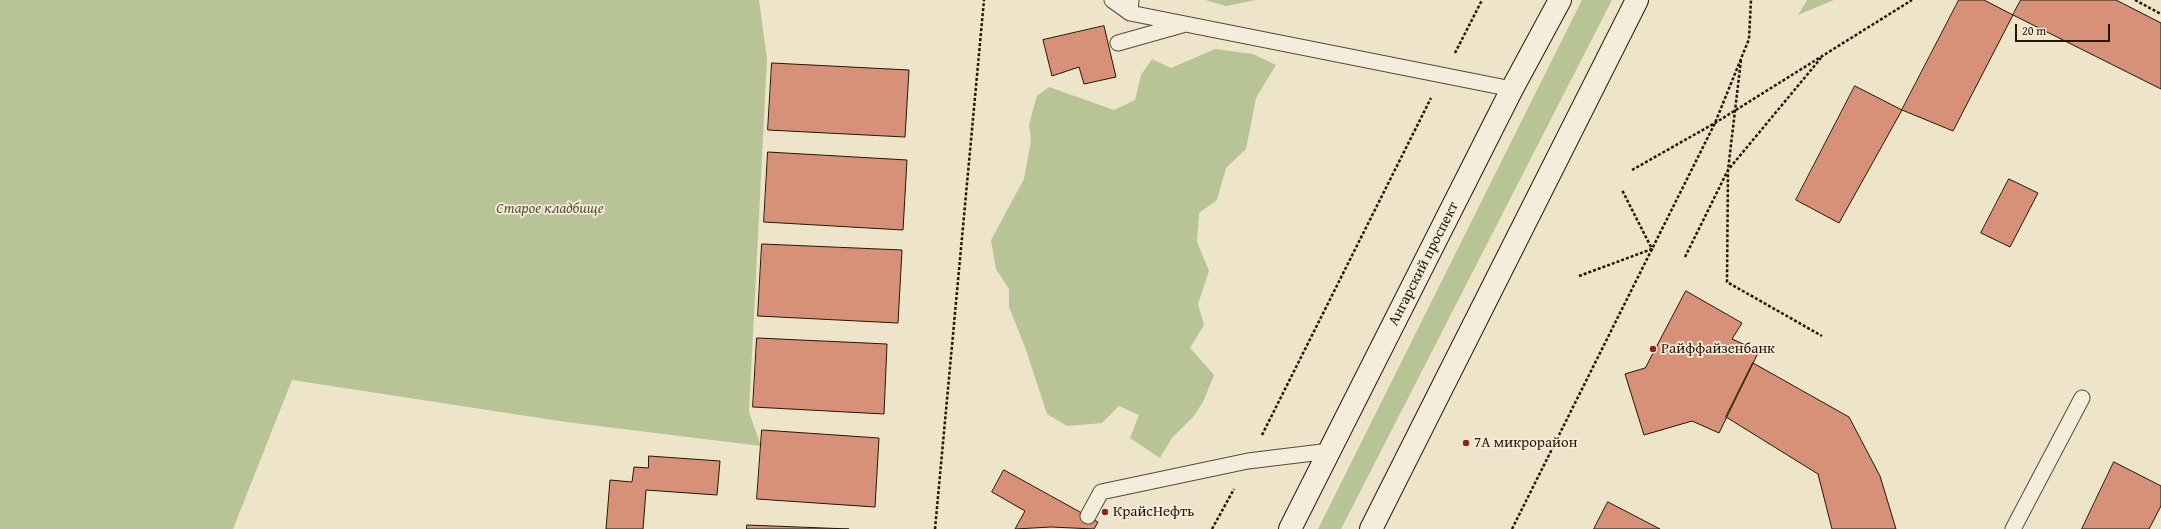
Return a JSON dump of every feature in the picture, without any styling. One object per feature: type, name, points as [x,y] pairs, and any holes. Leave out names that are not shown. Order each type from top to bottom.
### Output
[{"type":"street","name":"Ангарский проспект","points":[[1290,529],[1512,89],[1560,0]]},
{"type":"street","points":[[1372,529],[1637,0]]},
{"type":"lane","points":[[1112,0],[1184,24],[1512,89]]},
{"type":"lane","points":[[1118,43],[1184,24]]},
{"type":"lane","points":[[2012,529],[2082,398]]},
{"type":"lane","points":[[1088,516],[1101,492],[1248,461],[1330,451]]},
{"type":"path","points":[[935,529],[984,0]]},
{"type":"path","points":[[1212,529],[1482,0]]},
{"type":"path","points":[[1512,529],[1715,123],[1749,39],[1751,0]]},
{"type":"path","points":[[1632,170],[1715,123],[1912,0]]},
{"type":"path","points":[[2135,0],[2161,14]]},
{"type":"path","points":[[1742,56],[1728,170],[1727,282],[1822,336]]},
{"type":"path","points":[[1685,257],[1728,170],[1822,56]]},
{"type":"path","points":[[1622,190],[1652,249]]},
{"type":"path","points":[[1579,276],[1652,249]]},
{"type":"green space","name":"Старое кладбище","points":[[0,0],[759,0],[767,59],[749,412],[761,446],[566,422],[292,380],[233,529],[0,529]]},
{"type":"green space","points":[[1205,0],[1256,0],[1226,6]]},
{"type":"green space","points":[[1582,0],[1612,0],[1341,529],[1318,529]]},
{"type":"green space","points":[[1807,0],[1834,0],[1798,15]]},
{"type":"green space","points":[[1215,49],[1253,54],[1276,65],[1256,98],[1246,149],[1226,168],[1217,200],[1199,213],[1197,242],[1209,271],[1198,304],[1204,325],[1190,348],[1214,375],[1203,402],[1193,417],[1172,438],[1160,458],[1130,438],[1139,415],[1119,406],[1102,423],[1067,426],[1047,414],[1025,347],[1009,307],[1009,289],[996,269],[991,240],[1024,179],[1031,141],[1029,124],[1037,96],[1049,87],[1114,110],[1135,100],[1141,75],[1152,59],[1171,68]]},
{"type":"building","points":[[1959,0],[1984,0],[2013,15],[1953,131],[1902,110]]},
{"type":"building","points":[[2021,0],[2116,0],[2161,23],[2161,89],[2013,15]]},
{"type":"building","points":[[1104,26],[1116,77],[1084,84],[1079,67],[1052,76],[1043,40]]},
{"type":"building","points":[[772,63],[909,70],[905,137],[768,130]]},
{"type":"building","points":[[1855,86],[1902,110],[1839,223],[1796,200]]},
{"type":"building","points":[[768,152],[907,160],[903,230],[764,222]]},
{"type":"building","points":[[2009,179],[2038,193],[2010,247],[1981,233]]},
{"type":"building","points":[[762,244],[902,250],[898,323],[758,316]]},
{"type":"building","points":[[1686,291],[1742,323],[1732,339],[1759,351],[1719,433],[1692,421],[1644,435],[1625,374],[1645,368]]},
{"type":"building","points":[[757,338],[887,344],[884,414],[753,407]]},
{"type":"building","points":[[1753,363],[1849,417],[1880,476],[1896,529],[1832,529],[1818,474],[1726,417]]},
{"type":"building","points":[[762,430],[879,438],[875,507],[757,499]]},
{"type":"building","points":[[649,456],[720,461],[717,495],[646,490],[643,529],[606,529],[610,480],[632,482],[634,467],[648,468]]},
{"type":"building","points":[[2114,462],[2161,486],[2161,506],[2149,529],[2082,529]]},
{"type":"building","points":[[1004,470],[1098,522],[1094,529],[1051,527],[1015,529],[1025,511],[992,492]]},
{"type":"building","points":[[1608,502],[1660,529],[1594,529]]},
{"type":"building","points":[[747,525],[849,529],[747,529]]},
{"type":"place","name":"Райффайзенбанк","points":[[1653,349]]},
{"type":"place","name":"7А микрорайон","points":[[1466,443]]},
{"type":"place","name":"КрайсНефть","points":[[1105,512]]}]
